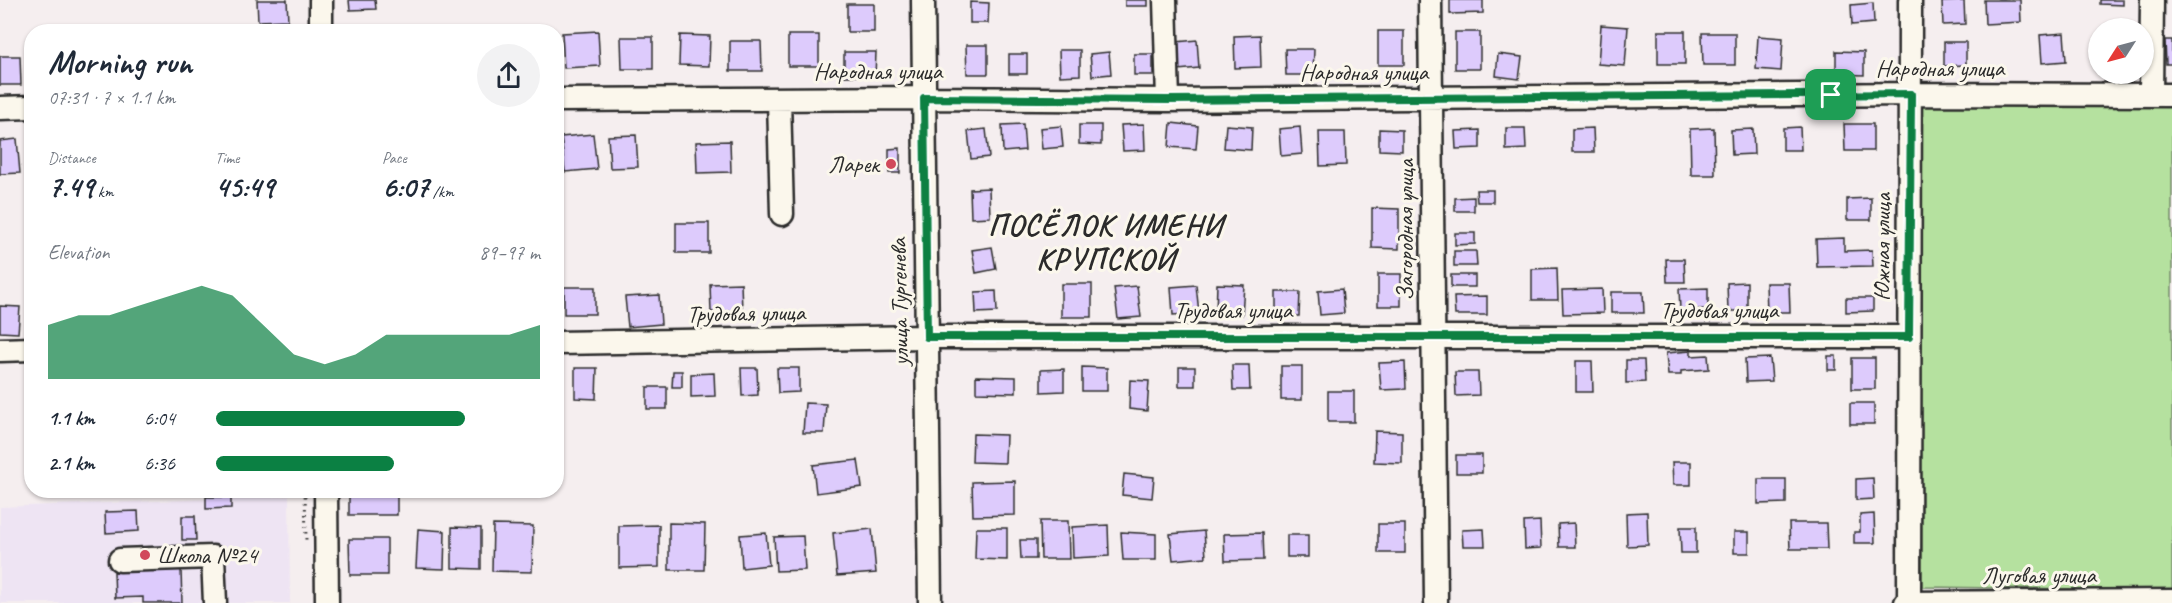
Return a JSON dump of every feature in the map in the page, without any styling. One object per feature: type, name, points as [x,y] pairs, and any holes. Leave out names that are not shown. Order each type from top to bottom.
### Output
[{"type":"street","points":[[321,0],[321,24]]},
{"type":"street","name":"улица Тургенева","points":[[923,0],[930,603]]},
{"type":"street","points":[[1165,0],[1168,100]]},
{"type":"street","name":"Загородная улица","points":[[1430,0],[1437,603]]},
{"type":"street","name":"Южная улица","points":[[1908,603],[1910,0]]},
{"type":"street","points":[[2152,0],[2162,95]]},
{"type":"street","name":"Народная улица","points":[[564,100],[924,98],[1168,100],[1911,94],[2162,95]]},
{"type":"street","points":[[779,99],[782,214]]},
{"type":"street","points":[[0,108],[24,107]]},
{"type":"street","name":"Трудовая улица","points":[[564,344],[927,337],[1909,337]]},
{"type":"street","points":[[0,350],[24,350]]},
{"type":"street","points":[[326,498],[327,603]]},
{"type":"street","points":[[120,560],[213,556],[215,603]]},
{"type":"street","name":"Луговая улица","points":[[1908,603],[2172,602]]},
{"type":"shaded area","name":"Школа №24","points":[[289,498],[290,603],[0,603],[0,507]]},
{"type":"green space","points":[[1920,100],[2172,100],[2172,590],[1922,587]]},
{"type":"building","points":[[257,0],[287,0],[288,20],[258,21]]},
{"type":"building","points":[[349,0],[375,0],[376,9],[350,10]]},
{"type":"building","points":[[1125,0],[1148,0],[1148,6],[1125,6]]},
{"type":"building","points":[[1450,0],[1483,0],[1483,13],[1450,14]]},
{"type":"building","points":[[1984,0],[2020,0],[2021,22],[1985,24]]},
{"type":"building","points":[[2100,0],[2123,0],[2123,5],[2100,4]]},
{"type":"building","points":[[1964,1],[1965,24],[1943,25],[1942,2]]},
{"type":"building","points":[[970,2],[989,3],[988,23],[970,23]]},
{"type":"building","points":[[1873,3],[1874,23],[1852,25],[1851,5]]},
{"type":"building","points":[[847,4],[874,4],[874,32],[847,32]]},
{"type":"building","points":[[1601,25],[1628,27],[1625,66],[1598,64]]},
{"type":"building","points":[[598,31],[600,66],[564,68],[564,33]]},
{"type":"building","points":[[1378,31],[1404,31],[1404,65],[1378,65]]},
{"type":"building","points":[[1658,31],[1685,31],[1685,64],[1658,64]]},
{"type":"building","points":[[1455,32],[1480,32],[1480,69],[1455,69]]},
{"type":"building","points":[[1702,33],[1735,33],[1735,65],[1703,65]]},
{"type":"building","points":[[2064,33],[2066,61],[2042,63],[2040,35]]},
{"type":"building","points":[[680,35],[710,36],[709,66],[679,65]]},
{"type":"building","points":[[788,35],[819,35],[819,66],[788,66]]},
{"type":"building","points":[[1260,35],[1261,67],[1235,68],[1234,36]]},
{"type":"building","points":[[1758,36],[1783,38],[1781,71],[1756,69]]},
{"type":"building","points":[[621,37],[653,37],[653,69],[622,69]]},
{"type":"building","points":[[1197,40],[1199,68],[1178,70],[1176,42]]},
{"type":"building","points":[[2165,40],[2172,40],[2172,64],[2166,64]]},
{"type":"building","points":[[730,41],[761,41],[762,71],[730,71]]},
{"type":"building","points":[[1944,42],[1966,42],[1966,65],[1944,66]]},
{"type":"building","points":[[966,45],[988,45],[988,74],[967,74]]},
{"type":"building","points":[[1285,49],[1314,49],[1313,75],[1286,75]]},
{"type":"building","points":[[1059,50],[1080,50],[1080,75],[1060,76]]},
{"type":"building","points":[[1836,51],[1864,52],[1864,75],[1836,74]]},
{"type":"building","points":[[844,52],[876,52],[875,76],[844,76]]},
{"type":"building","points":[[1109,52],[1111,74],[1092,76],[1090,54]]},
{"type":"building","points":[[1009,54],[1027,54],[1027,74],[1009,74]]},
{"type":"building","points":[[1134,54],[1153,54],[1153,75],[1134,75]]},
{"type":"building","points":[[1498,54],[1522,57],[1519,79],[1496,76]]},
{"type":"building","points":[[0,56],[20,56],[21,85],[0,85]]},
{"type":"building","points":[[1171,123],[1198,126],[1196,149],[1169,147]]},
{"type":"building","points":[[1023,124],[1025,150],[1003,152],[1002,125]]},
{"type":"building","points":[[1144,124],[1145,150],[1123,151],[1121,125]]},
{"type":"building","points":[[1844,124],[1873,124],[1873,151],[1845,151]]},
{"type":"building","points":[[1079,125],[1101,125],[1101,145],[1079,144]]},
{"type":"building","points":[[1226,125],[1252,127],[1251,150],[1224,148]]},
{"type":"building","points":[[1061,126],[1063,147],[1042,149],[1040,128]]},
{"type":"building","points":[[1300,127],[1302,154],[1281,156],[1279,129]]},
{"type":"building","points":[[1800,127],[1801,150],[1783,150],[1783,128]]},
{"type":"building","points":[[1506,128],[1525,128],[1526,149],[1506,150]]},
{"type":"building","points":[[1593,128],[1594,152],[1572,152],[1572,129]]},
{"type":"building","points":[[1714,128],[1715,175],[1691,175],[1690,129]]},
{"type":"building","points":[[986,129],[989,157],[971,159],[968,131]]},
{"type":"building","points":[[1379,129],[1402,130],[1402,151],[1379,150]]},
{"type":"building","points":[[1753,129],[1754,154],[1732,155],[1731,130]]},
{"type":"building","points":[[1480,130],[1480,148],[1456,149],[1455,131]]},
{"type":"building","points":[[1319,132],[1345,132],[1346,165],[1320,166]]},
{"type":"building","points":[[593,134],[597,169],[565,172],[564,137]]},
{"type":"building","points":[[636,135],[638,167],[610,168],[608,136]]},
{"type":"building","points":[[17,139],[20,173],[0,174],[0,141]]},
{"type":"building","points":[[730,141],[731,172],[697,173],[696,142]]},
{"type":"building","points":[[900,148],[900,173],[889,173],[889,149]]},
{"type":"building","points":[[989,188],[990,217],[971,218],[970,189]]},
{"type":"building","points":[[1476,190],[1493,190],[1493,202],[1477,202]]},
{"type":"building","points":[[1474,197],[1474,211],[1455,211],[1455,198]]},
{"type":"building","points":[[1871,198],[1871,220],[1847,220],[1847,199]]},
{"type":"building","points":[[1372,208],[1399,209],[1399,249],[1372,248]]},
{"type":"building","points":[[676,223],[709,223],[709,253],[676,253]]},
{"type":"building","points":[[1455,233],[1475,233],[1475,244],[1455,245]]},
{"type":"building","points":[[1844,238],[1844,251],[1872,250],[1873,266],[1817,267],[1816,239]]},
{"type":"building","points":[[992,247],[996,269],[976,273],[972,250]]},
{"type":"building","points":[[1454,251],[1476,251],[1477,266],[1454,266]]},
{"type":"building","points":[[1666,259],[1684,259],[1685,282],[1667,282]]},
{"type":"building","points":[[1557,268],[1558,300],[1532,300],[1532,269]]},
{"type":"building","points":[[1378,274],[1401,274],[1401,306],[1378,306]]},
{"type":"building","points":[[1451,275],[1475,275],[1475,287],[1451,287]]},
{"type":"building","points":[[1747,282],[1747,311],[1728,311],[1727,283]]},
{"type":"building","points":[[741,283],[742,311],[711,312],[710,284]]},
{"type":"building","points":[[1766,283],[1789,283],[1790,312],[1767,312]]},
{"type":"building","points":[[1061,284],[1092,284],[1092,317],[1061,317]]},
{"type":"building","points":[[1217,284],[1244,285],[1242,315],[1216,314]]},
{"type":"building","points":[[1196,285],[1199,313],[1173,315],[1171,287]]},
{"type":"building","points":[[1137,286],[1141,317],[1118,319],[1114,288]]},
{"type":"building","points":[[564,287],[595,287],[595,314],[564,314]]},
{"type":"building","points":[[1708,288],[1708,309],[1680,310],[1679,289]]},
{"type":"building","points":[[1342,289],[1344,313],[1320,315],[1318,291]]},
{"type":"building","points":[[1602,289],[1603,313],[1563,314],[1562,290]]},
{"type":"building","points":[[996,291],[997,312],[976,313],[975,292]]},
{"type":"building","points":[[1276,292],[1300,292],[1299,316],[1276,316]]},
{"type":"building","points":[[1611,292],[1643,292],[1644,313],[1611,313]]},
{"type":"building","points":[[659,295],[661,324],[628,327],[625,297]]},
{"type":"building","points":[[1487,296],[1487,315],[1455,315],[1454,297]]},
{"type":"building","points":[[1846,298],[1873,298],[1873,311],[1846,312]]},
{"type":"building","points":[[0,306],[20,307],[18,333],[0,332]]},
{"type":"building","points":[[1691,351],[1691,356],[1708,355],[1709,369],[1681,371],[1681,375],[1668,375],[1666,353]]},
{"type":"building","points":[[1828,356],[1836,356],[1836,370],[1828,370]]},
{"type":"building","points":[[1770,358],[1772,381],[1746,382],[1745,359]]},
{"type":"building","points":[[1852,358],[1875,358],[1875,389],[1852,389]]},
{"type":"building","points":[[1626,360],[1644,360],[1645,382],[1626,383]]},
{"type":"building","points":[[1576,361],[1592,361],[1593,392],[1576,392]]},
{"type":"building","points":[[1405,362],[1406,389],[1381,390],[1379,363]]},
{"type":"building","points":[[1232,365],[1249,365],[1250,390],[1233,390]]},
{"type":"building","points":[[1281,366],[1302,366],[1302,400],[1281,400]]},
{"type":"building","points":[[1082,367],[1107,368],[1107,391],[1082,391]]},
{"type":"building","points":[[1179,367],[1195,367],[1195,386],[1179,386]]},
{"type":"building","points":[[575,368],[597,368],[596,399],[575,398]]},
{"type":"building","points":[[741,368],[757,368],[758,395],[742,396]]},
{"type":"building","points":[[777,368],[799,368],[799,392],[778,393]]},
{"type":"building","points":[[1064,369],[1064,391],[1041,392],[1041,370]]},
{"type":"building","points":[[673,371],[682,371],[682,387],[672,387]]},
{"type":"building","points":[[1455,372],[1478,372],[1479,395],[1456,396]]},
{"type":"building","points":[[714,373],[715,396],[691,397],[691,374]]},
{"type":"building","points":[[976,376],[1016,377],[1016,393],[976,392]]},
{"type":"building","points":[[1130,380],[1149,381],[1147,411],[1129,409]]},
{"type":"building","points":[[647,387],[667,387],[667,409],[647,409]]},
{"type":"building","points":[[1328,391],[1354,391],[1354,422],[1328,422]]},
{"type":"building","points":[[805,403],[826,404],[824,433],[803,433]]},
{"type":"building","points":[[1850,403],[1874,403],[1874,424],[1850,424]]},
{"type":"building","points":[[1375,431],[1402,432],[1402,463],[1374,462]]},
{"type":"building","points":[[973,434],[1006,435],[1005,463],[972,462]]},
{"type":"building","points":[[1456,455],[1482,455],[1482,473],[1456,473]]},
{"type":"building","points":[[858,460],[862,487],[816,493],[813,465]]},
{"type":"building","points":[[1672,462],[1691,462],[1691,485],[1673,485]]},
{"type":"building","points":[[1124,474],[1154,477],[1152,498],[1122,495]]},
{"type":"building","points":[[1873,478],[1874,499],[1856,500],[1856,479]]},
{"type":"building","points":[[1758,479],[1786,479],[1786,503],[1758,504]]},
{"type":"building","points":[[1015,481],[1015,515],[973,516],[972,482]]},
{"type":"building","points":[[206,498],[231,498],[231,508],[206,509]]},
{"type":"building","points":[[349,498],[397,498],[397,515],[349,515]]},
{"type":"building","points":[[138,511],[139,531],[106,533],[105,512]]},
{"type":"building","points":[[1647,512],[1648,545],[1627,546],[1626,513]]},
{"type":"building","points":[[1874,514],[1875,543],[1854,543],[1854,532],[1860,532],[1860,515]]},
{"type":"building","points":[[182,516],[195,516],[196,540],[182,540]]},
{"type":"building","points":[[1040,521],[1068,521],[1069,559],[1041,559]]},
{"type":"building","points":[[1540,521],[1541,548],[1525,549],[1524,522]]},
{"type":"building","points":[[669,523],[705,524],[704,570],[669,570]]},
{"type":"building","points":[[1574,523],[1575,547],[1559,547],[1558,524]]},
{"type":"building","points":[[1789,523],[1826,523],[1827,549],[1790,549]]},
{"type":"building","points":[[1378,524],[1405,524],[1405,553],[1378,553]]},
{"type":"building","points":[[493,525],[533,526],[532,572],[492,571]]},
{"type":"building","points":[[659,525],[659,567],[619,568],[619,526]]},
{"type":"building","points":[[1108,525],[1109,556],[1073,558],[1072,527]]},
{"type":"building","points":[[452,527],[481,528],[481,569],[452,568]]},
{"type":"building","points":[[1680,527],[1696,527],[1696,553],[1681,553]]},
{"type":"building","points":[[976,528],[1007,528],[1007,560],[975,559]]},
{"type":"building","points":[[418,529],[445,531],[444,569],[416,568]]},
{"type":"building","points":[[872,529],[876,573],[837,576],[833,533]]},
{"type":"building","points":[[1484,529],[1485,546],[1463,546],[1462,530]]},
{"type":"building","points":[[1204,531],[1206,557],[1173,560],[1170,534]]},
{"type":"building","points":[[1121,532],[1156,534],[1156,560],[1123,560]]},
{"type":"building","points":[[1734,532],[1749,532],[1749,553],[1734,553]]},
{"type":"building","points":[[766,533],[769,565],[742,568],[740,535]]},
{"type":"building","points":[[1262,533],[1263,560],[1225,561],[1224,534]]},
{"type":"building","points":[[1287,535],[1308,535],[1308,557],[1287,557]]},
{"type":"building","points":[[803,536],[805,570],[776,571],[774,537]]},
{"type":"building","points":[[349,539],[387,539],[387,575],[350,575]]},
{"type":"building","points":[[1020,540],[1036,540],[1036,559],[1021,559]]},
{"type":"building","points":[[181,570],[182,603],[143,603],[143,597],[115,598],[114,572]]},
{"type":"place","name":"Ларек","points":[[891,164]]},
{"type":"place","name":"Школа №24","points":[[145,555]]},
{"type":"district","name":"ПОСЁЛОК ИМЕНИ КРУПСКОЙ","points":[[1106,242]]},
{"type":"route","points":[[1911,94],[1909,337],[927,337],[924,98],[1168,100],[1831,95],[1911,94]]}]
